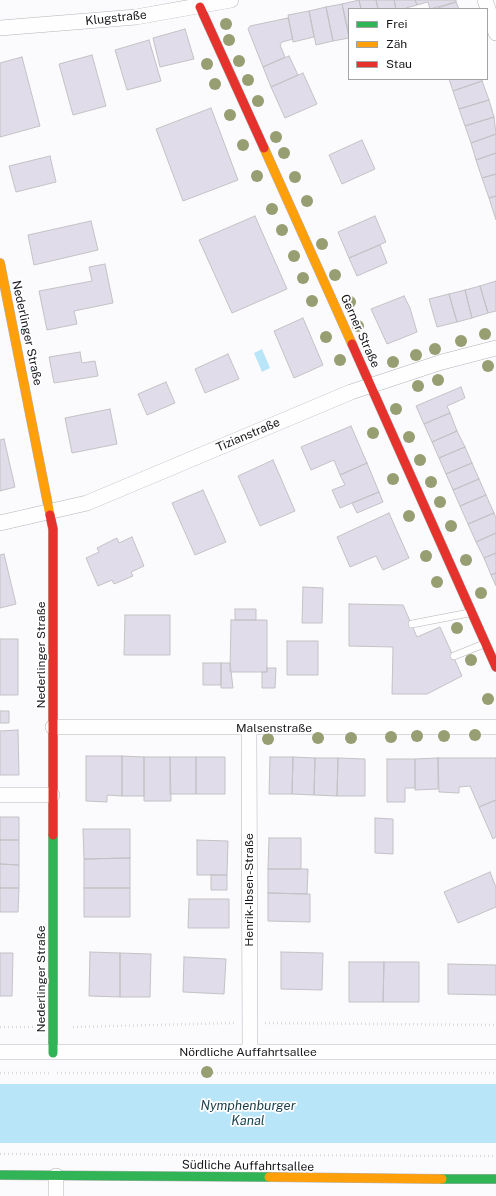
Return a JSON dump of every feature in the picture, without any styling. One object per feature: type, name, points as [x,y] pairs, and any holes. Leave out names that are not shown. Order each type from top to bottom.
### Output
[{"type":"street","name":"Klugstraße","points":[[0,28],[129,18],[200,7],[231,0]]},
{"type":"street","name":"Gerner Straße","points":[[200,7],[372,385],[496,667]]},
{"type":"street","points":[[488,9],[496,33]]},
{"type":"street","name":"Nederlinger Straße","points":[[0,263],[53,529],[53,1053]]},
{"type":"street","name":"Tizianstraße","points":[[0,523],[87,503],[372,385],[442,362],[496,348]]},
{"type":"street","name":"Malsenstraße","points":[[53,728],[496,727]]},
{"type":"street","name":"Henrik-Ibsen-Straße","points":[[249,728],[250,1052]]},
{"type":"street","points":[[0,795],[52,794]]},
{"type":"street","name":"Nördliche Auffahrtsallee","points":[[0,1052],[496,1052]]},
{"type":"street","name":"Südliche Auffahrtsallee","points":[[0,1175],[496,1179]]},
{"type":"street","points":[[56,1176],[56,1196]]},
{"type":"lane","points":[[412,624],[471,612]]},
{"type":"lane","points":[[454,656],[485,643]]},
{"type":"path","points":[[0,1073],[496,1073]]},
{"type":"path","points":[[0,1154],[496,1156]]},
{"type":"water","points":[[262,349],[270,368],[262,372],[254,353]]},
{"type":"water","name":"Nymphenburger Kanal","points":[[0,1084],[496,1084],[496,1143],[0,1143]]},
{"type":"building","points":[[359,0],[361,8],[348,8],[348,30],[342,4]]},
{"type":"building","points":[[359,0],[376,0],[378,8],[361,8]]},
{"type":"building","points":[[376,0],[394,0],[396,8],[378,8]]},
{"type":"building","points":[[394,0],[415,0],[417,5],[406,8],[396,8]]},
{"type":"building","points":[[415,0],[456,0],[456,2],[434,8],[430,8],[428,2],[417,5]]},
{"type":"building","points":[[456,2],[459,8],[438,8]]},
{"type":"building","points":[[342,4],[348,38],[333,41],[326,7]]},
{"type":"building","points":[[326,7],[333,41],[316,45],[309,11]]},
{"type":"building","points":[[309,11],[314,37],[293,42],[288,15]]},
{"type":"building","points":[[288,18],[293,39],[282,42],[280,45],[285,57],[263,67],[248,29],[250,26]]},
{"type":"building","points":[[185,29],[194,59],[160,67],[153,38]]},
{"type":"building","points":[[149,40],[161,81],[127,90],[115,50]]},
{"type":"building","points":[[92,55],[106,106],[73,115],[59,64]]},
{"type":"building","points":[[289,56],[298,75],[271,87],[263,67]]},
{"type":"building","points":[[22,57],[40,126],[0,137],[0,63]]},
{"type":"building","points":[[303,73],[317,104],[285,118],[271,87]]},
{"type":"building","points":[[449,80],[482,80],[482,81],[453,91]]},
{"type":"building","points":[[482,81],[489,100],[459,109],[453,91]]},
{"type":"building","points":[[489,100],[494,117],[465,126],[459,109]]},
{"type":"building","points":[[211,108],[238,180],[183,201],[156,129]]},
{"type":"building","points":[[494,117],[496,134],[471,143],[465,126]]},
{"type":"building","points":[[496,134],[496,153],[476,160],[471,143]]},
{"type":"building","points":[[362,140],[375,169],[342,184],[329,155]]},
{"type":"building","points":[[496,153],[496,174],[482,178],[476,160]]},
{"type":"building","points":[[50,156],[56,182],[16,192],[9,166]]},
{"type":"building","points":[[496,174],[496,196],[489,198],[482,178]]},
{"type":"building","points":[[496,196],[496,220],[489,198]]},
{"type":"building","points":[[255,216],[287,289],[232,313],[199,240]]},
{"type":"building","points":[[375,216],[386,242],[349,258],[338,232]]},
{"type":"building","points":[[91,221],[98,250],[34,265],[28,235]]},
{"type":"building","points":[[380,245],[387,263],[357,276],[349,258]]},
{"type":"building","points":[[105,264],[113,303],[74,311],[77,324],[47,330],[39,291],[92,281],[89,267]]},
{"type":"building","points":[[496,281],[496,311],[488,313],[480,286]]},
{"type":"building","points":[[480,286],[488,313],[472,318],[465,290]]},
{"type":"building","points":[[465,290],[472,318],[457,322],[449,294]]},
{"type":"building","points":[[449,294],[457,322],[437,327],[429,299]]},
{"type":"building","points":[[404,296],[410,308],[417,332],[387,344],[371,309]]},
{"type":"building","points":[[303,318],[323,365],[294,378],[274,331]]},
{"type":"building","points":[[80,352],[82,363],[95,361],[98,376],[54,383],[49,357]]},
{"type":"building","points":[[228,354],[239,379],[205,393],[195,369]]},
{"type":"building","points":[[166,382],[175,403],[147,415],[138,394]]},
{"type":"building","points":[[461,387],[465,398],[447,406],[450,413],[424,424],[416,406]]},
{"type":"building","points":[[110,409],[117,444],[72,453],[65,418]]},
{"type":"building","points":[[450,413],[457,431],[432,442],[424,424]]},
{"type":"building","points":[[351,426],[367,463],[340,475],[334,460],[311,470],[301,447]]},
{"type":"building","points":[[457,431],[465,447],[439,458],[432,442]]},
{"type":"building","points":[[4,439],[15,487],[0,491],[0,440]]},
{"type":"building","points":[[465,447],[472,463],[446,474],[439,458]]},
{"type":"building","points":[[273,460],[295,511],[260,526],[238,476]]},
{"type":"building","points":[[367,463],[379,492],[340,508],[332,490],[345,485],[340,475]]},
{"type":"building","points":[[472,463],[479,479],[453,490],[446,474]]},
{"type":"building","points":[[479,479],[486,495],[460,506],[453,490]]},
{"type":"building","points":[[203,490],[226,542],[195,555],[172,503]]},
{"type":"building","points":[[379,492],[383,502],[357,513],[352,503]]},
{"type":"building","points":[[486,495],[494,513],[468,524],[460,506]]},
{"type":"building","points":[[389,513],[409,558],[383,570],[376,556],[350,567],[337,537]]},
{"type":"building","points":[[494,513],[496,518],[496,533],[476,542],[468,524]]},
{"type":"building","points":[[496,533],[496,553],[484,558],[476,542]]},
{"type":"building","points":[[132,537],[144,566],[131,572],[133,576],[114,584],[112,580],[98,586],[86,558],[99,552],[97,548],[117,538],[119,543]]},
{"type":"building","points":[[496,553],[496,573],[491,575],[484,558]]},
{"type":"building","points":[[4,554],[16,604],[0,608],[0,555]]},
{"type":"building","points":[[496,573],[496,586],[491,575]]},
{"type":"building","points":[[303,587],[323,588],[322,623],[302,623]]},
{"type":"building","points":[[349,604],[403,605],[417,637],[440,627],[462,676],[427,694],[392,694],[393,647],[349,646]]},
{"type":"building","points":[[235,609],[256,609],[256,620],[235,620]]},
{"type":"building","points":[[125,615],[170,615],[170,655],[124,655]]},
{"type":"building","points":[[231,620],[267,620],[267,672],[230,672]]},
{"type":"building","points":[[0,639],[18,639],[18,695],[0,695]]},
{"type":"building","points":[[287,641],[318,641],[318,675],[287,675]]},
{"type":"building","points":[[203,663],[221,663],[221,685],[203,685]]},
{"type":"building","points":[[221,663],[230,663],[233,688],[221,688]]},
{"type":"building","points":[[267,668],[276,668],[275,688],[262,688],[262,672],[267,672]]},
{"type":"building","points":[[0,711],[9,711],[9,723],[0,723]]},
{"type":"building","points":[[18,730],[19,775],[0,775],[0,731]]},
{"type":"building","points":[[86,756],[122,756],[122,796],[107,795],[107,802],[86,801]]},
{"type":"building","points":[[122,756],[144,757],[144,796],[122,796]]},
{"type":"building","points":[[144,757],[170,757],[171,801],[144,801]]},
{"type":"building","points":[[170,757],[196,757],[196,794],[170,794]]},
{"type":"building","points":[[196,757],[225,757],[225,794],[196,794]]},
{"type":"building","points":[[270,757],[293,757],[292,794],[269,794]]},
{"type":"building","points":[[293,757],[315,758],[314,795],[292,794]]},
{"type":"building","points":[[315,758],[338,758],[337,796],[314,795]]},
{"type":"building","points":[[338,758],[365,759],[365,796],[337,796]]},
{"type":"building","points":[[438,758],[496,758],[496,800],[479,807],[470,786],[459,787],[459,793],[439,792]]},
{"type":"building","points":[[438,758],[438,789],[415,790],[415,759]]},
{"type":"building","points":[[387,759],[415,759],[415,788],[405,788],[405,802],[387,802]]},
{"type":"building","points":[[496,800],[496,837],[493,839],[479,807]]},
{"type":"building","points":[[0,817],[19,817],[19,840],[0,840]]},
{"type":"building","points":[[375,818],[393,819],[393,854],[375,853]]},
{"type":"building","points":[[83,829],[130,829],[130,858],[84,859]]},
{"type":"building","points":[[269,838],[301,838],[301,869],[268,869]]},
{"type":"building","points":[[0,840],[19,840],[19,865],[0,864]]},
{"type":"building","points":[[197,840],[228,841],[227,875],[197,875]]},
{"type":"building","points":[[130,858],[130,888],[84,888],[84,859]]},
{"type":"building","points":[[0,864],[19,865],[19,888],[0,888]]},
{"type":"building","points":[[268,869],[308,869],[307,894],[268,893]]},
{"type":"building","points":[[490,872],[496,887],[496,907],[458,923],[444,892]]},
{"type":"building","points":[[211,875],[227,875],[227,890],[211,890]]},
{"type":"building","points":[[0,888],[19,888],[18,912],[0,912]]},
{"type":"building","points":[[84,888],[130,888],[130,917],[84,917]]},
{"type":"building","points":[[268,893],[310,894],[310,922],[268,921]]},
{"type":"building","points":[[189,899],[229,899],[229,928],[188,928]]},
{"type":"building","points":[[90,952],[120,953],[120,997],[89,996]]},
{"type":"building","points":[[281,952],[323,953],[322,990],[281,989]]},
{"type":"building","points":[[0,953],[13,953],[12,996],[0,996]]},
{"type":"building","points":[[120,953],[151,954],[150,997],[120,997]]},
{"type":"building","points":[[184,957],[226,959],[224,994],[183,992]]},
{"type":"building","points":[[349,962],[384,962],[383,1002],[349,1002]]},
{"type":"building","points":[[384,962],[419,962],[419,1002],[383,1002]]},
{"type":"building","points":[[448,964],[496,965],[496,995],[448,994]]},
{"type":"traffic: fast","points":[[53,835],[53,1053]]},
{"type":"traffic: fast","points":[[0,1175],[269,1177]]},
{"type":"traffic: fast","points":[[442,1179],[496,1179]]},
{"type":"traffic: slow","points":[[264,148],[352,344]]},
{"type":"traffic: slow","points":[[0,263],[50,515]]},
{"type":"traffic: slow","points":[[269,1177],[442,1179]]},
{"type":"traffic: jam","points":[[200,7],[264,148]]},
{"type":"traffic: jam","points":[[352,344],[496,667]]},
{"type":"traffic: jam","points":[[50,515],[53,529],[53,835]]}]
